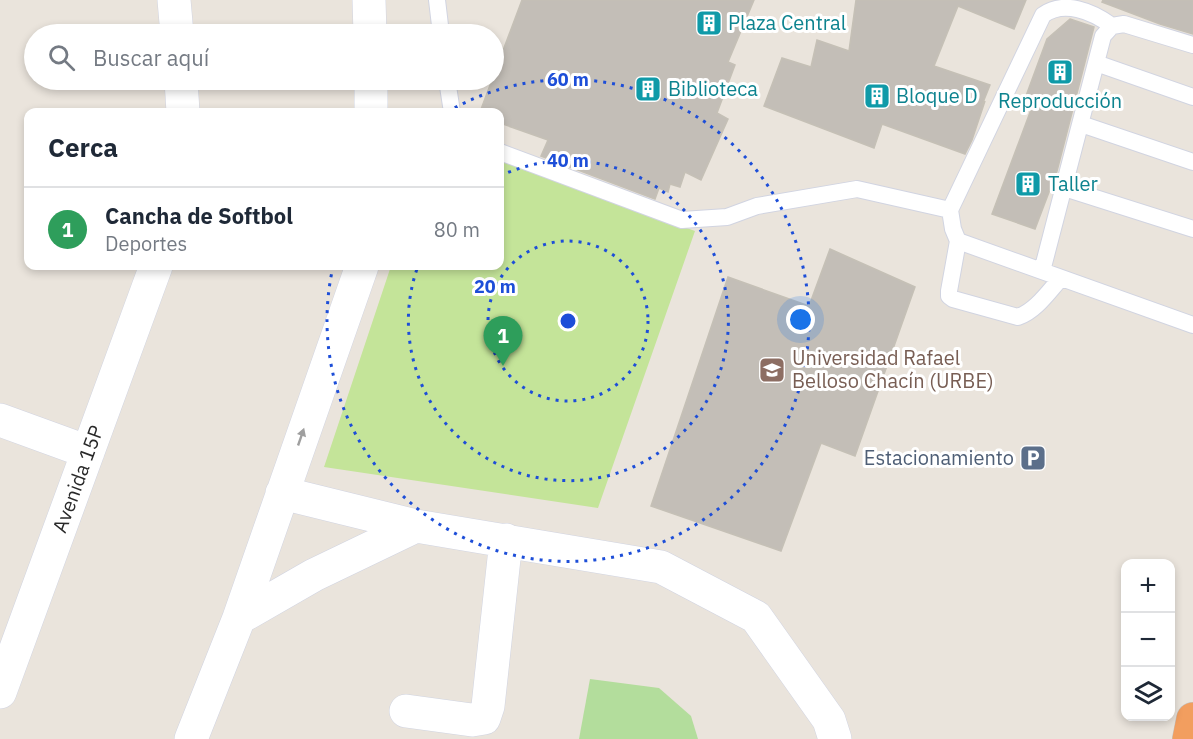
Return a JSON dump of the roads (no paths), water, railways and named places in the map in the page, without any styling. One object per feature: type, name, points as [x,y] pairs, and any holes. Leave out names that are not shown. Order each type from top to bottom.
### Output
[{"type":"highway","points":[[1189,739],[1193,719]]},
{"type":"street","points":[[174,0],[176,24]]},
{"type":"street","points":[[369,0],[370,24]]},
{"type":"street","points":[[182,90],[183,108]]},
{"type":"street","points":[[371,90],[371,108]]},
{"type":"street","name":"Avenida 15P","points":[[0,692],[155,270]]},
{"type":"street","points":[[191,739],[239,618],[361,270]]},
{"type":"street","points":[[0,420],[88,452]]},
{"type":"street","points":[[282,493],[416,526],[661,567],[756,617],[830,720],[835,739]]},
{"type":"street","points":[[239,618],[314,575],[416,526]]},
{"type":"street","points":[[406,711],[472,720],[484,718],[488,706],[506,540]]},
{"type":"lane","points":[[437,0],[440,24]]},
{"type":"lane","points":[[1061,278],[1032,309],[1018,316],[953,299],[949,296],[949,291],[958,241],[953,229],[950,210],[1043,15],[1050,8],[1071,4],[1098,15],[1112,26]]},
{"type":"lane","points":[[1042,271],[1103,36],[1112,26],[1124,24],[1193,45]]},
{"type":"lane","points":[[1096,63],[1193,97]]},
{"type":"lane","points":[[449,90],[451,108]]},
{"type":"lane","points":[[1081,124],[1193,162]]},
{"type":"lane","points":[[504,153],[682,220],[727,217],[757,206],[857,189],[950,210]]},
{"type":"lane","points":[[1064,188],[1193,228]]},
{"type":"lane","points":[[958,241],[1193,325]]},
{"type":"place","name":"Plaza Central","points":[[709,23]]},
{"type":"place","name":"Reproducción","points":[[1060,72]]},
{"type":"place","name":"Biblioteca","points":[[648,89]]},
{"type":"place","name":"Bloque D","points":[[877,96]]},
{"type":"place","name":"Taller","points":[[1028,184]]},
{"type":"place","name":"Cancha de Softbol","points":[[503,366]]},
{"type":"place","name":"Universidad Rafael Belloso Chacín (URBE)","points":[[772,370]]},
{"type":"place","name":"Estacionamiento","points":[[1033,458]]}]
